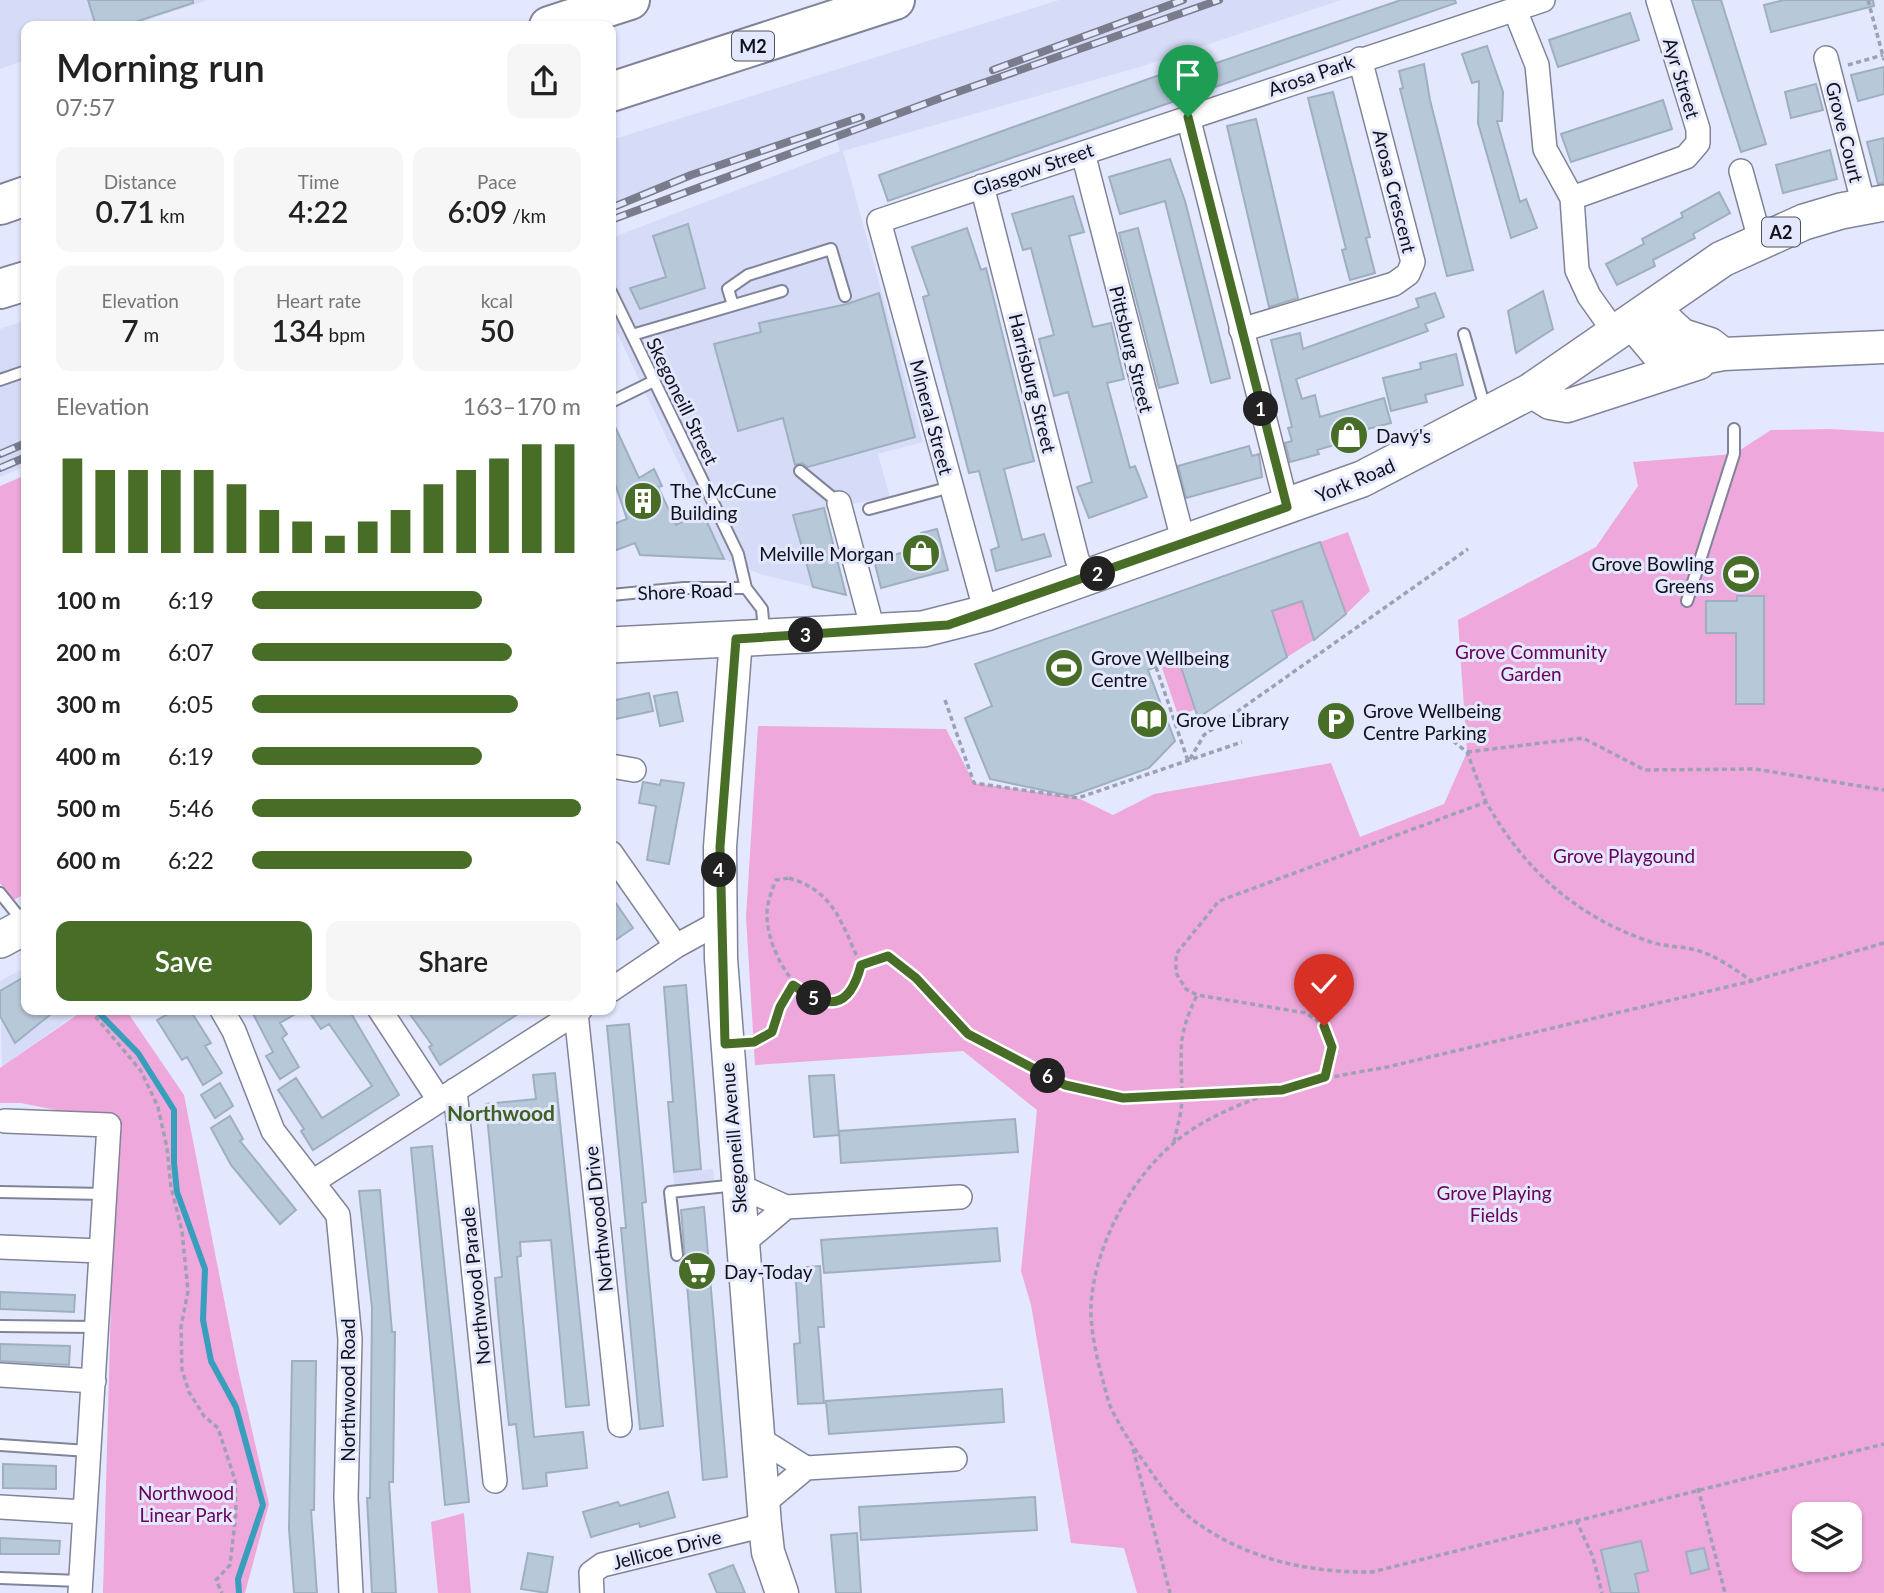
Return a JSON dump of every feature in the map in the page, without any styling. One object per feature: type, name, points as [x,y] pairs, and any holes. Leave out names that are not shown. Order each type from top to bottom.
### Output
[{"type":"highway","points":[[565,21],[630,0]]},
{"type":"highway","name":"M2","points":[[616,90],[895,0]]},
{"type":"highway","points":[[0,205],[21,198]]},
{"type":"highway","points":[[0,289],[21,283]]},
{"type":"main road","name":"York Road","points":[[751,638],[936,628],[1184,544],[1362,479],[1531,391],[1722,259],[1804,222],[1874,204]]},
{"type":"main road","name":"A2","points":[[616,645],[751,638]]},
{"type":"main road","points":[[0,940],[21,929]]},
{"type":"street","points":[[1543,0],[1515,10],[1536,65],[1545,149],[1572,198],[1577,270],[1589,296],[1634,322],[1710,344],[1715,356]]},
{"type":"street","name":"Ayr Street","points":[[1572,198],[1686,157],[1698,143],[1698,129],[1658,0]]},
{"type":"street","name":"Arosa Park","points":[[1188,117],[1515,10]]},
{"type":"street","name":"Arosa Crescent","points":[[1241,330],[1394,284],[1408,274],[1413,262],[1360,59]]},
{"type":"street","name":"Grove Court","points":[[1828,64],[1874,204]]},
{"type":"street","points":[[1188,117],[1287,507]]},
{"type":"street","name":"Glasgow Street","points":[[878,221],[1188,117]]},
{"type":"street","name":"Pittsburg Street","points":[[1083,153],[1184,544]]},
{"type":"street","points":[[1741,171],[1760,240]]},
{"type":"street","name":"Harrisburg Street","points":[[982,186],[1077,559],[1086,578]]},
{"type":"street","name":"Mineral Street","points":[[878,221],[985,613]]},
{"type":"street","points":[[1531,391],[1550,403],[1567,406],[1682,371],[1715,356],[1884,347]]},
{"type":"street","points":[[839,503],[873,630]]},
{"type":"street","name":"Skegoneill Avenue","points":[[751,638],[720,847],[720,922],[725,1044],[764,1514],[768,1552],[782,1593]]},
{"type":"street","points":[[616,767],[634,770]]},
{"type":"street","points":[[616,860],[676,946]]},
{"type":"street","points":[[616,983],[720,922]]},
{"type":"street","name":"Northwood Road","points":[[225,1015],[234,1031],[273,1131],[338,1215],[350,1339],[345,1498],[351,1593]]},
{"type":"street","name":"Northwood Parade","points":[[384,1015],[447,1096],[495,1481]]},
{"type":"street","points":[[314,1181],[447,1096],[564,1015]]},
{"type":"street","name":"Northwood Drive","points":[[567,1015],[620,1425]]},
{"type":"street","points":[[5,1121],[109,1125],[80,1587]]},
{"type":"street","points":[[737,1185],[786,1207],[960,1197]]},
{"type":"street","points":[[742,1244],[786,1207]]},
{"type":"street","points":[[0,1247],[101,1251]]},
{"type":"street","points":[[0,1375],[94,1381]]},
{"type":"street","points":[[758,1438],[806,1468],[956,1459]]},
{"type":"street","points":[[764,1514],[806,1468]]},
{"type":"street","points":[[0,1507],[83,1512]]},
{"type":"street","name":"Jellicoe Drive","points":[[592,1593],[591,1573],[602,1565],[764,1514]]},
{"type":"lane","points":[[733,305],[728,289],[748,275],[831,249],[845,296]]},
{"type":"lane","name":"Skegoneill Street","points":[[746,588],[738,554],[632,335],[782,291]]},
{"type":"lane","points":[[616,302],[632,335]]},
{"type":"lane","points":[[1464,334],[1487,415]]},
{"type":"lane","points":[[0,380],[21,373]]},
{"type":"lane","points":[[616,399],[654,381]]},
{"type":"lane","points":[[1687,601],[1734,454],[1734,429]]},
{"type":"lane","points":[[800,471],[839,503]]},
{"type":"lane","points":[[869,509],[951,487]]},
{"type":"lane","name":"Shore Road","points":[[616,595],[684,588],[746,588],[762,609],[751,638]]},
{"type":"lane","points":[[0,893],[21,920]]},
{"type":"lane","points":[[677,1255],[670,1192],[737,1185]]},
{"type":"lane","points":[[0,1192],[104,1194]]},
{"type":"lane","points":[[0,1326],[97,1327]]},
{"type":"lane","points":[[0,1445],[88,1451]]},
{"type":"lane","points":[[0,1578],[80,1587]]},
{"type":"path","points":[[1828,64],[1883,58],[1868,0]]},
{"type":"path","points":[[1188,761],[1204,735],[1468,549]]},
{"type":"path","points":[[1156,667],[1188,761]]},
{"type":"path","points":[[945,700],[974,783],[1078,799],[1242,742]]},
{"type":"path","points":[[1466,752],[1583,738],[1645,770],[1755,769],[1884,790]]},
{"type":"path","points":[[1453,741],[1466,752],[1486,802],[1511,845],[1573,906],[1651,942],[1696,950],[1719,960],[1752,981]]},
{"type":"path","points":[[1325,1077],[1332,1047],[1324,1026],[1306,1013],[1197,995],[1186,989],[1176,972],[1176,954],[1219,901],[1486,802]]},
{"type":"path","points":[[789,878],[804,883],[827,898],[861,965],[853,988],[843,1000],[830,1003],[816,999],[793,985],[779,963],[767,911],[776,880],[789,878]]},
{"type":"path","points":[[1884,943],[1752,981],[1383,1068],[1325,1077],[1282,1090],[1216,1117],[1174,1143],[1123,1202],[1104,1246],[1091,1304],[1097,1356],[1110,1406],[1132,1445],[1170,1500],[1199,1524],[1262,1557],[1301,1566],[1339,1572],[1371,1572],[1698,1488],[1884,1444]]},
{"type":"path","points":[[861,965],[888,956],[916,978],[968,1034],[1065,1085],[1123,1098],[1282,1090]]},
{"type":"path","points":[[725,1044],[754,1042],[772,1032],[780,1007],[793,985]]},
{"type":"path","points":[[1174,1143],[1182,1095],[1179,1048],[1183,1026],[1197,995]]},
{"type":"path","points":[[94,1015],[141,1071],[161,1121],[170,1187],[182,1230],[188,1291],[181,1327],[182,1370],[190,1392],[204,1416],[218,1428],[235,1480],[236,1513],[230,1565],[216,1580],[222,1593]]},
{"type":"path","points":[[1132,1445],[1170,1593]]},
{"type":"path","points":[[1698,1488],[1725,1593]]},
{"type":"path","points":[[1576,1520],[1593,1557],[1602,1593]]},
{"type":"shaded area","points":[[0,0],[208,0],[144,21],[21,21],[21,62],[0,69]]},
{"type":"shaded area","points":[[1059,0],[1341,0],[1143,66],[843,151],[923,442],[878,454],[890,497],[793,515],[813,587],[760,574],[724,559],[616,331],[616,236],[840,151],[833,127],[616,208],[616,138]]},
{"type":"shaded area","points":[[21,322],[21,468],[0,477],[0,329]]},
{"type":"shaded area","points":[[21,970],[21,1015],[74,1015],[2,1067],[0,981]]},
{"type":"shaded area","points":[[713,1169],[715,1186],[675,1190],[673,1173]]},
{"type":"green space","name":"Grove Playing Fields","points":[[1771,430],[1884,432],[1884,1593],[1137,1593],[1124,1548],[1071,1543],[1031,1305],[1021,1271],[1037,1110],[963,1051],[755,1065],[746,917],[758,726],[946,729],[974,783],[1078,798],[1113,815],[1154,794],[1331,763],[1360,837],[1444,804],[1467,752],[1458,620],[1596,547],[1638,486],[1633,462],[1734,454]]},
{"type":"green space","points":[[21,477],[21,896],[12,901],[0,883],[0,486]]},
{"type":"green space","points":[[1348,532],[1370,591],[1346,614],[1320,542]]},
{"type":"green space","points":[[1302,601],[1314,640],[1287,657],[1272,611]]},
{"type":"green space","points":[[1178,658],[1195,709],[1179,718],[1161,665]]},
{"type":"green space","name":"Northwood Linear Park","points":[[77,1015],[129,1015],[184,1095],[237,1365],[269,1504],[245,1593],[103,1593],[116,1122],[21,1103],[0,1103],[0,1068]]},
{"type":"green space","points":[[464,1513],[471,1593],[438,1593],[431,1522]]},
{"type":"building","points":[[88,0],[193,0],[193,3],[138,21],[94,21]]},
{"type":"building","points":[[1401,0],[1455,0],[1456,3],[888,201],[879,175],[1179,68],[1181,75]]},
{"type":"building","points":[[1692,0],[1721,0],[1766,144],[1741,152]]},
{"type":"building","points":[[1784,0],[1873,0],[1874,6],[1771,32],[1764,5]]},
{"type":"building","points":[[1630,13],[1639,40],[1558,67],[1549,40]]},
{"type":"building","points":[[1487,46],[1503,92],[1502,121],[1497,121],[1520,202],[1526,199],[1537,228],[1511,238],[1478,123],[1479,81],[1472,83],[1462,54]]},
{"type":"building","points":[[1424,64],[1430,100],[1473,270],[1447,276],[1400,89],[1403,88],[1399,71]]},
{"type":"building","points":[[1884,67],[1884,94],[1858,101],[1851,75]]},
{"type":"building","points":[[1816,84],[1823,110],[1791,118],[1785,92]]},
{"type":"building","points":[[1333,92],[1370,237],[1366,238],[1375,273],[1350,280],[1342,250],[1346,249],[1308,98]]},
{"type":"building","points":[[1663,100],[1672,129],[1571,162],[1561,134]]},
{"type":"building","points":[[1256,119],[1298,298],[1269,307],[1227,126]]},
{"type":"building","points":[[1884,138],[1884,183],[1878,184],[1867,142]]},
{"type":"building","points":[[1830,150],[1837,179],[1783,193],[1776,165]]},
{"type":"building","points":[[1170,159],[1185,201],[1230,378],[1211,383],[1165,201],[1120,214],[1109,177]]},
{"type":"building","points":[[1719,192],[1730,213],[1693,234],[1695,238],[1653,260],[1655,266],[1617,285],[1606,264],[1644,244],[1642,239],[1683,217],[1681,213]]},
{"type":"building","points":[[1073,196],[1084,232],[1069,236],[1093,327],[1111,323],[1124,379],[1107,383],[1130,468],[1135,466],[1147,497],[1089,518],[1077,487],[1092,482],[1068,392],[1054,396],[1039,339],[1054,335],[1031,248],[1023,250],[1012,214]]},
{"type":"building","points":[[688,224],[705,288],[640,309],[630,288],[666,277],[653,236]]},
{"type":"building","points":[[967,228],[981,270],[986,268],[1034,461],[1004,469],[1022,540],[1044,534],[1051,556],[996,571],[991,550],[999,547],[979,471],[969,473],[923,297],[929,295],[912,247]]},
{"type":"building","points":[[1138,228],[1178,383],[1159,388],[1119,233]]},
{"type":"building","points":[[1543,291],[1553,329],[1516,353],[1508,311]]},
{"type":"building","points":[[879,293],[915,437],[808,467],[802,463],[795,465],[783,418],[738,431],[714,344],[761,332],[759,323],[847,304]]},
{"type":"building","points":[[1435,293],[1444,317],[1425,324],[1428,331],[1296,379],[1302,399],[1315,395],[1320,417],[1384,398],[1391,423],[1356,432],[1358,438],[1317,450],[1319,454],[1290,462],[1285,443],[1292,441],[1288,428],[1292,427],[1271,340],[1300,333],[1303,349],[1419,307],[1416,299]]},
{"type":"building","points":[[1456,354],[1463,385],[1425,395],[1427,402],[1391,411],[1383,378],[1421,369],[1420,363]]},
{"type":"building","name":"The McCune Building","points":[[616,429],[639,478],[654,469],[662,486],[658,487],[676,525],[702,511],[724,559],[640,555],[635,543],[616,550],[616,523],[627,519],[616,487]]},
{"type":"building","points":[[1249,446],[1252,456],[1259,454],[1262,477],[1186,498],[1178,466]]},
{"type":"building","points":[[824,508],[846,595],[813,587],[793,515]]},
{"type":"building","name":"Melville Morgan","points":[[937,529],[948,570],[881,588],[874,560],[924,547],[921,533]]},
{"type":"building","name":"Grove Wellbeing Centre","points":[[1320,542],[1346,614],[1314,640],[1302,601],[1272,611],[1287,657],[1198,718],[1178,658],[1148,670],[1175,741],[1149,768],[1071,796],[990,779],[965,718],[992,706],[975,664]]},
{"type":"building","points":[[1737,596],[1764,596],[1764,704],[1736,704],[1736,633],[1706,633],[1706,601],[1737,601]]},
{"type":"building","points":[[677,692],[683,721],[660,726],[654,696]]},
{"type":"building","points":[[649,693],[653,711],[616,719],[616,700]]},
{"type":"building","points":[[661,780],[684,783],[669,864],[647,860],[656,806],[639,803],[643,782],[660,785]]},
{"type":"building","points":[[616,903],[633,928],[616,940]]},
{"type":"building","points":[[21,979],[21,1015],[50,1015],[15,1043],[0,1016],[0,991]]},
{"type":"building","points":[[686,985],[701,1169],[674,1172],[668,1102],[673,1102],[664,987]]},
{"type":"building","points":[[166,1015],[193,1015],[211,1043],[205,1046],[222,1073],[203,1085],[187,1057],[182,1060],[157,1020]]},
{"type":"building","points":[[254,1015],[294,1015],[280,1023],[287,1034],[282,1038],[299,1067],[280,1079],[266,1056],[273,1052]]},
{"type":"building","points":[[311,1015],[352,1015],[399,1095],[313,1150],[301,1131],[304,1129],[278,1090],[296,1078],[322,1118],[372,1086],[329,1024],[321,1029]]},
{"type":"building","points":[[411,1015],[516,1015],[440,1065],[429,1047],[432,1045]]},
{"type":"building","points":[[629,1024],[646,1202],[642,1203],[663,1426],[640,1429],[621,1228],[626,1228],[607,1026]]},
{"type":"building","points":[[555,1073],[589,1405],[566,1407],[551,1240],[520,1242],[521,1256],[517,1257],[534,1437],[583,1432],[587,1468],[546,1473],[547,1486],[523,1489],[516,1424],[509,1425],[502,1357],[495,1278],[502,1277],[486,1104],[536,1099],[533,1075]]},
{"type":"building","points":[[834,1075],[839,1135],[814,1137],[809,1076]]},
{"type":"building","points":[[220,1083],[233,1106],[215,1118],[201,1095]]},
{"type":"building","points":[[230,1116],[243,1139],[240,1141],[296,1210],[280,1224],[231,1165],[211,1128]]},
{"type":"building","points":[[1015,1119],[1018,1152],[841,1163],[839,1131]]},
{"type":"building","points":[[432,1146],[469,1502],[445,1505],[411,1148]]},
{"type":"building","points":[[380,1190],[392,1332],[395,1332],[393,1482],[389,1482],[396,1593],[372,1593],[367,1498],[370,1498],[372,1308],[359,1191]]},
{"type":"building","points":[[704,1207],[727,1477],[703,1480],[681,1210]]},
{"type":"building","points":[[997,1228],[1000,1261],[824,1273],[821,1240]]},
{"type":"building","points":[[820,1266],[824,1327],[818,1327],[824,1403],[798,1404],[794,1344],[800,1343],[795,1268]]},
{"type":"building","points":[[0,1292],[75,1295],[74,1312],[0,1309]]},
{"type":"building","points":[[0,1344],[70,1346],[69,1365],[0,1361]]},
{"type":"building","points":[[292,1361],[316,1361],[314,1510],[311,1510],[317,1593],[294,1593],[289,1529]]},
{"type":"building","points":[[1002,1389],[1004,1422],[829,1434],[826,1401]]},
{"type":"building","points":[[3,1464],[56,1466],[56,1489],[3,1488]]},
{"type":"building","points":[[668,1492],[675,1517],[640,1527],[639,1523],[591,1537],[583,1512],[618,1502],[620,1506]]},
{"type":"building","points":[[1035,1497],[1037,1530],[861,1540],[859,1507]]},
{"type":"building","points":[[857,1533],[861,1593],[836,1593],[831,1535]]},
{"type":"building","points":[[0,1538],[60,1541],[59,1554],[0,1554]]},
{"type":"building","points":[[1641,1541],[1648,1571],[1635,1574],[1639,1593],[1611,1593],[1601,1550]]},
{"type":"building","points":[[1704,1548],[1709,1569],[1691,1574],[1686,1552]]},
{"type":"building","points":[[528,1553],[553,1557],[547,1593],[521,1589]]},
{"type":"building","points":[[733,1565],[745,1593],[717,1593],[709,1574]]},
{"type":"waterway","points":[[101,1015],[138,1053],[174,1110],[177,1192],[205,1269],[203,1320],[211,1361],[236,1407],[263,1505],[238,1579],[239,1593]]},
{"type":"railway","points":[[993,70],[1183,0]]},
{"type":"railway","points":[[616,218],[946,96],[1219,0]]},
{"type":"railway","points":[[616,206],[691,175],[861,117]]},
{"type":"railway","points":[[0,454],[21,445]]},
{"type":"railway","points":[[0,468],[21,459]]},
{"type":"place","name":"Davy's","points":[[1349,435]]},
{"type":"place","name":"The McCune Building","points":[[643,501]]},
{"type":"place","name":"Melville Morgan","points":[[921,553]]},
{"type":"place","name":"Grove Bowling Greens","points":[[1741,574]]},
{"type":"place","name":"Grove Wellbeing Centre","points":[[1064,668]]},
{"type":"place","name":"Grove Library","points":[[1149,719]]},
{"type":"place","name":"Grove Wellbeing Centre Parking","points":[[1336,721]]},
{"type":"place","name":"Day-Today","points":[[697,1271]]},
{"type":"district","name":"Northwood","points":[[501,1112]]},
{"type":"route","points":[[1188,117],[1287,507],[948,625],[923,629],[736,639],[720,847],[725,1044],[754,1042],[772,1032],[780,1007],[793,985],[816,999],[830,1003],[843,1000],[853,988],[861,965],[869,960],[888,956],[916,978],[968,1034],[1065,1085],[1123,1098],[1282,1090],[1325,1077],[1332,1047],[1324,1026]]},
{"type":"park label","name":"Grove Community Garden","points":[[1531,662]]},
{"type":"park label","name":"Grove Playgound","points":[[1624,855]]}]
